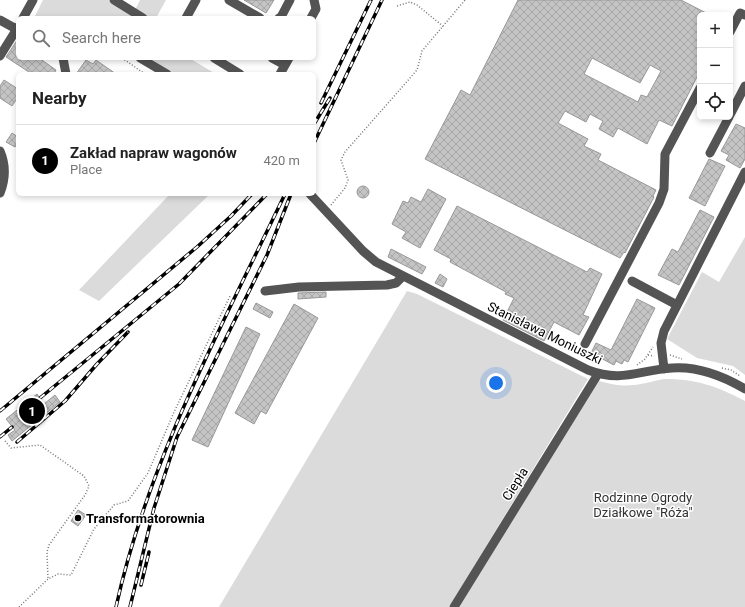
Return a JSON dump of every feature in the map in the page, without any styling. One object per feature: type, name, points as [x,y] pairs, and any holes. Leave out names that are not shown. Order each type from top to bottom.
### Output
[{"type":"street","points":[[24,16],[33,0]]},
{"type":"street","points":[[114,0],[126,3],[141,16]]},
{"type":"street","points":[[189,16],[196,0]]},
{"type":"street","points":[[229,0],[257,16]]},
{"type":"street","points":[[282,16],[290,0]]},
{"type":"street","points":[[312,16],[316,8],[314,0]]},
{"type":"street","points":[[733,26],[740,13],[745,15]]},
{"type":"street","points":[[0,20],[16,28]]},
{"type":"street","points":[[0,56],[16,32]]},
{"type":"street","points":[[63,60],[66,72]]},
{"type":"street","points":[[143,60],[164,72]]},
{"type":"street","points":[[217,60],[237,72]]},
{"type":"street","points":[[281,72],[287,62]]},
{"type":"street","points":[[733,108],[745,86]]},
{"type":"street","points":[[585,344],[659,203],[664,189],[665,154],[697,94]]},
{"type":"street","points":[[710,153],[727,120]]},
{"type":"street","points":[[0,150],[5,162],[5,181],[0,192]]},
{"type":"street","points":[[664,369],[661,349],[662,335],[745,172]]},
{"type":"street","name":"Stanisława Moniuszki","points":[[312,197],[363,251],[376,262],[568,361],[598,374],[628,376],[664,369],[684,368],[709,372],[725,378],[745,390]]},
{"type":"street","points":[[265,291],[299,287],[387,285],[396,282],[403,276]]},
{"type":"street","points":[[632,281],[677,305]]},
{"type":"street","name":"Ciepła","points":[[454,607],[598,374]]},
{"type":"path","points":[[326,211],[345,188],[348,180],[341,160],[345,152],[417,70],[422,51],[444,27],[465,0]]},
{"type":"path","points":[[397,6],[410,2],[417,5],[444,27]]},
{"type":"path","points":[[125,60],[142,72]]},
{"type":"path","points":[[19,607],[48,579],[58,574],[71,575],[94,529],[114,505],[128,501],[148,473],[174,412],[230,296]]},
{"type":"path","points":[[634,367],[648,355],[662,335]]},
{"type":"path","points":[[648,355],[658,356]]},
{"type":"path","points":[[5,441],[11,448],[40,445],[67,462],[84,476],[89,486],[85,495],[49,545],[47,552],[48,579]]},
{"type":"green space","points":[[43,0],[108,0],[133,16],[35,16]]},
{"type":"green space","points":[[140,0],[166,0],[157,16],[146,16],[135,10]]},
{"type":"green space","points":[[153,60],[192,60],[213,72],[170,72]]},
{"type":"green space","points":[[168,196],[208,196],[99,301],[79,290]]},
{"type":"green space","points":[[745,237],[745,375],[733,366],[697,358],[667,339],[702,272],[719,282]]},
{"type":"green space","points":[[407,291],[417,294],[588,379],[449,607],[219,607]]},
{"type":"green space","name":"Rodzinne Ogrody Działkowe \"Róża\"","points":[[664,379],[686,380],[706,384],[716,387],[745,401],[745,607],[459,607],[599,381],[617,385],[632,385]]},
{"type":"building","points":[[244,0],[274,0],[266,13]]},
{"type":"building","points":[[518,0],[681,0],[704,12],[697,12],[697,77],[672,126],[659,120],[647,144],[618,128],[613,137],[599,129],[603,121],[590,114],[586,122],[565,111],[558,123],[588,139],[584,146],[601,154],[598,160],[656,190],[653,196],[654,197],[625,253],[624,252],[620,258],[425,159],[461,90],[470,95]],"holes":[[[592,58],[640,83],[650,65],[661,71],[647,97],[641,95],[638,102],[584,74]]]},
{"type":"building","points":[[16,42],[16,60],[42,60],[56,70],[55,72],[29,72],[6,57]]},
{"type":"building","points":[[86,60],[93,64],[96,60],[113,72],[77,72]]},
{"type":"building","points":[[4,80],[16,88],[16,100],[12,106],[0,98],[0,86]]},
{"type":"building","points":[[736,124],[745,128],[745,159],[740,168],[726,160],[729,155],[721,151]]},
{"type":"building","points":[[12,133],[16,136],[15,147],[6,142]]},
{"type":"building","points":[[709,159],[725,166],[705,206],[689,198]]},
{"type":"building","points":[[363,186],[367,188],[369,192],[367,196],[363,198],[359,196],[357,192],[359,188]]},
{"type":"building","points":[[428,189],[446,199],[420,248],[402,238],[406,232],[392,224],[403,201],[408,203],[411,197],[421,202]]},
{"type":"building","points":[[457,206],[587,272],[590,268],[602,274],[583,315],[589,317],[579,335],[554,322],[544,341],[503,320],[514,298],[505,294],[506,292],[450,262],[451,259],[434,250]]},
{"type":"building","points":[[700,210],[714,217],[679,285],[658,275],[672,249],[678,252]]},
{"type":"building","points":[[391,249],[426,267],[422,274],[388,257]]},
{"type":"building","points":[[440,274],[447,279],[443,287],[435,283]]},
{"type":"building","points":[[326,292],[326,297],[298,299],[298,293]]},
{"type":"building","points":[[637,299],[655,308],[628,362],[624,360],[622,364],[616,361],[614,365],[591,353],[596,343],[611,350]]},
{"type":"building","points":[[256,303],[273,312],[270,318],[253,309]]},
{"type":"building","points":[[294,304],[318,318],[266,414],[261,411],[254,424],[235,413]]},
{"type":"building","points":[[246,327],[260,334],[208,447],[192,440]]},
{"type":"building","points":[[37,394],[44,404],[55,395],[60,402],[12,441],[8,435],[15,430],[6,419]]},
{"type":"building","name":"Transformatorownia","points":[[78,510],[86,515],[78,526],[71,521]]},
{"type":"railway","points":[[321,103],[371,0]]},
{"type":"railway","points":[[316,139],[382,0]]},
{"type":"railway","points":[[316,121],[330,98]]},
{"type":"railway","points":[[0,411],[197,247],[250,196]]},
{"type":"railway","points":[[40,398],[179,284],[265,196]]},
{"type":"railway","points":[[116,607],[130,553],[147,500],[167,447],[188,396],[284,196]]},
{"type":"railway","points":[[130,607],[154,508],[177,437],[267,255],[290,196]]},
{"type":"railway","points":[[17,442],[65,401],[97,364],[128,332]]},
{"type":"railway","points":[[0,437],[12,427]]},
{"type":"railway","points":[[141,585],[149,552]]},
{"type":"place","name":"Zakład napraw wagonów","points":[[32,411]]},
{"type":"place","name":"Transformatorownia","points":[[78,518]]}]
